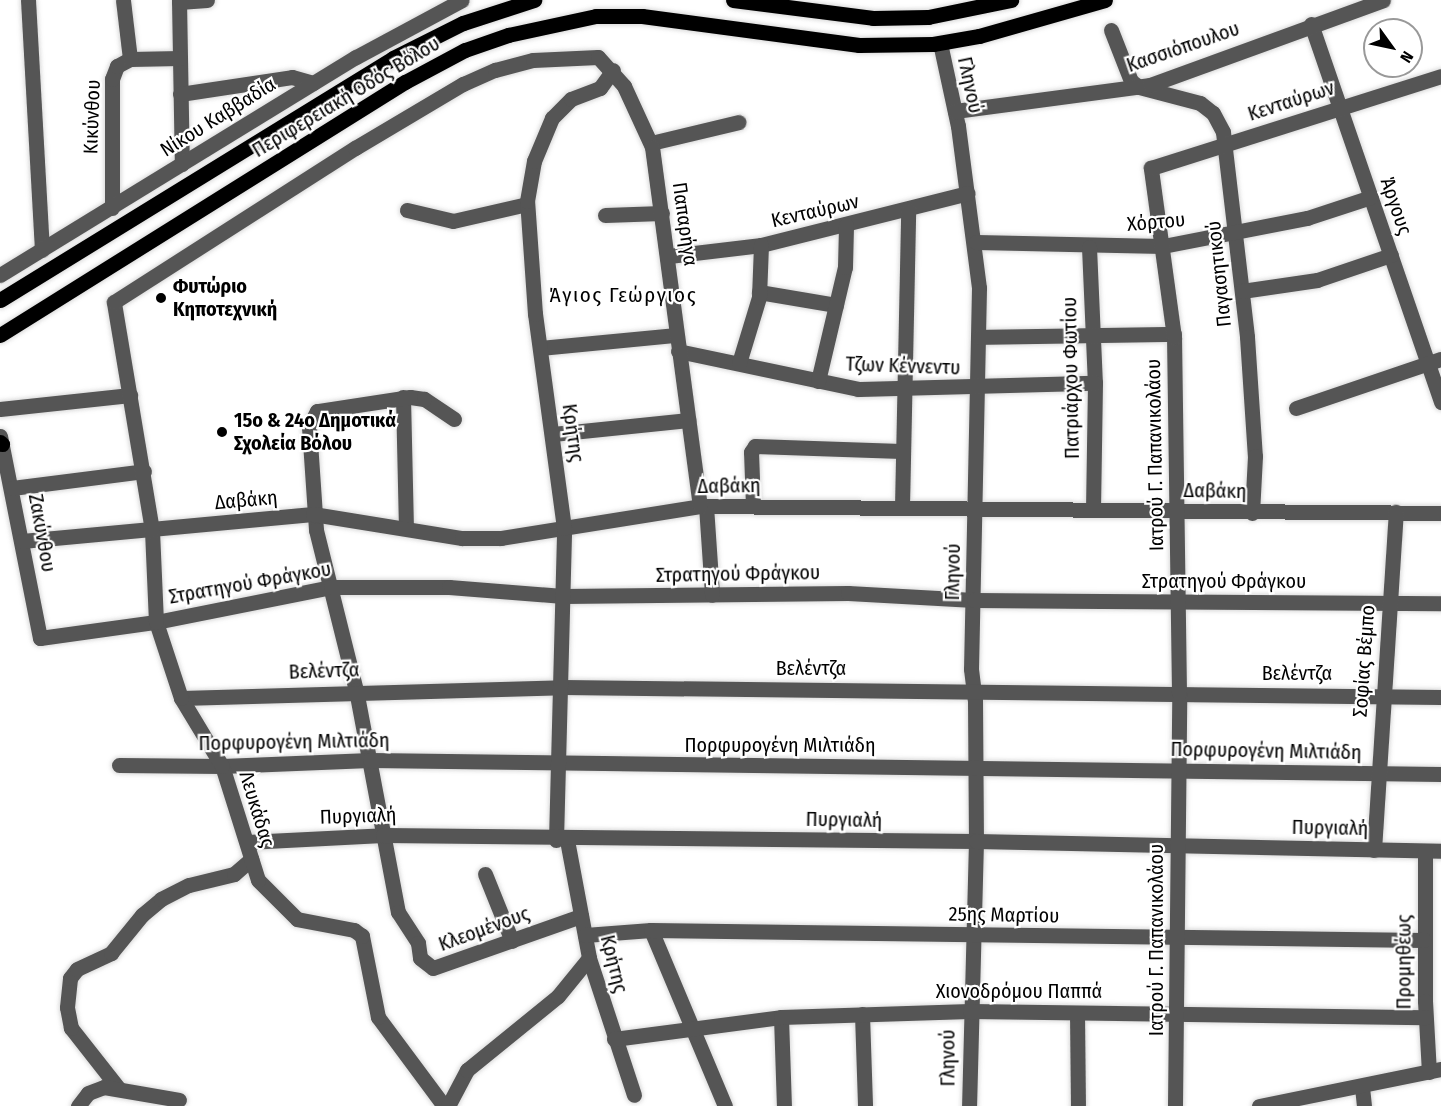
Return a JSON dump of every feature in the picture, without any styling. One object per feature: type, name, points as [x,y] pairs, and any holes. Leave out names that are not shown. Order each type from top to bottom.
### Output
[{"type":"main road","name":"Περιφερειακή Οδός Βόλου","points":[[0,300],[393,58],[463,23],[534,0]]},
{"type":"main road","points":[[733,0],[873,18],[928,17],[1011,0]]},
{"type":"main road","name":"Περιφερειακή Οδός Βόλου","points":[[0,335],[405,82],[465,50],[508,35],[597,16],[642,16],[859,45],[940,43],[990,33],[1105,0]]},
{"type":"street","points":[[28,0],[42,250]]},
{"type":"street","points":[[123,0],[130,59],[180,58]]},
{"type":"street","points":[[182,164],[179,1],[207,0]]},
{"type":"street","name":"Νίκου Καββαδία","points":[[0,275],[313,83],[424,18],[462,0]]},
{"type":"street","name":"Κασσιόπουλου","points":[[955,111],[1139,87],[1383,0]]},
{"type":"street","name":"Άργους","points":[[1311,24],[1391,255],[1435,362],[1441,402]]},
{"type":"street","points":[[1111,30],[1123,66],[1139,87]]},
{"type":"street","name":"Γληνού","points":[[940,43],[955,111],[975,242],[980,337],[971,675],[975,693],[976,841],[969,1106]]},
{"type":"street","name":"Παπαρήγα","points":[[114,307],[119,296],[129,289],[463,84],[512,65],[578,55],[598,57],[613,70],[634,103],[651,144],[669,256],[678,351],[703,506],[712,595]]},
{"type":"street","name":"Κικύνθου","points":[[112,208],[112,79],[117,66],[130,59]]},
{"type":"street","name":"Κρήτης","points":[[613,70],[600,88],[571,99],[552,118],[534,161],[527,204],[540,348],[564,528],[562,840],[589,958],[634,1095]]},
{"type":"street","name":"Κενταύρων","points":[[1153,165],[1441,76]]},
{"type":"street","points":[[180,94],[292,77],[313,83]]},
{"type":"street","name":"Παγασητικού","points":[[1139,87],[1200,103],[1218,121],[1226,144],[1242,291],[1255,456],[1252,513]]},
{"type":"street","points":[[651,144],[739,122]]},
{"type":"street","name":"Ιατρού Γ. Παπανικολάου","points":[[1153,165],[1151,179],[1163,246],[1174,334],[1179,693],[1175,1106]]},
{"type":"street","name":"Κενταύρων","points":[[669,256],[761,245],[908,211],[968,193]]},
{"type":"street","name":"Χόρτου","points":[[975,242],[1089,247],[1163,246],[1321,215],[1371,197]]},
{"type":"street","points":[[407,210],[453,221],[527,204]]},
{"type":"street","points":[[902,507],[901,451],[905,390],[908,211]]},
{"type":"street","points":[[605,215],[662,213]]},
{"type":"street","points":[[818,381],[845,267],[846,225]]},
{"type":"street","points":[[739,363],[759,292],[761,245]]},
{"type":"street","name":"Πατριάρχου Φωτίου","points":[[1089,247],[1095,383],[1093,509]]},
{"type":"street","points":[[1242,291],[1317,280],[1391,255]]},
{"type":"street","points":[[759,292],[836,305]]},
{"type":"street","name":"Λευκάδας","points":[[114,307],[144,471],[152,530],[156,622],[181,698],[222,766],[261,885],[293,917],[307,923],[354,930],[362,936],[378,1017],[446,1106]]},
{"type":"street","points":[[540,348],[676,334]]},
{"type":"street","points":[[980,337],[1174,334]]},
{"type":"street","name":"Τζων Κέννεντυ","points":[[678,351],[858,388],[905,390],[1095,383]]},
{"type":"street","points":[[1296,408],[1435,362]]},
{"type":"street","points":[[0,409],[130,395]]},
{"type":"street","points":[[406,528],[403,397],[424,399],[454,419]]},
{"type":"street","name":"Κλεομένους","points":[[403,397],[321,410],[311,418],[314,514],[356,690],[398,912],[418,943],[425,966],[440,968],[581,916]]},
{"type":"street","points":[[553,434],[688,420]]},
{"type":"street","name":"Ζακύνθου","points":[[1,441],[40,638]]},
{"type":"street","points":[[753,506],[754,447],[901,451]]},
{"type":"street","points":[[12,488],[144,471]]},
{"type":"street","name":"Δαβάκη","points":[[22,541],[314,514],[484,539],[703,506],[1441,513]]},
{"type":"street","name":"Σοφίας Βέμπο","points":[[1374,850],[1396,512]]},
{"type":"street","name":"Στρατηγού Φράγκου","points":[[40,638],[156,622],[331,587],[449,587],[563,596],[848,593],[974,600],[1441,603]]},
{"type":"street","name":"Βελέντζα","points":[[181,698],[356,690],[563,687],[1441,697]]},
{"type":"street","name":"Πορφυρογένη Μιλτιάδη","points":[[119,765],[222,766],[370,760],[1441,774]]},
{"type":"street","name":"Πυργιαλή","points":[[247,842],[383,836],[562,840],[976,841],[1441,851]]},
{"type":"street","name":"Προμηθέως","points":[[1425,851],[1425,1009],[1435,1070]]},
{"type":"street","points":[[119,1089],[71,1029],[68,1007],[70,978],[77,969],[111,953],[142,915],[161,899],[189,885],[234,874],[251,859]]},
{"type":"street","points":[[485,874],[512,941]]},
{"type":"street","points":[[651,930],[725,1106]]},
{"type":"street","name":"25ης Μαρτίου","points":[[585,935],[651,930],[973,936],[1424,940]]},
{"type":"street","points":[[446,1106],[467,1070],[558,996],[589,958]]},
{"type":"street","name":"Χιονοδρόμου Παππά","points":[[614,1039],[781,1017],[970,1011],[1177,1013],[1425,1009],[1441,1001]]},
{"type":"street","points":[[1077,1012],[1078,1106]]},
{"type":"street","points":[[862,1014],[865,1106]]},
{"type":"street","points":[[781,1017],[784,1106]]},
{"type":"street","points":[[1265,1105],[1362,1087],[1435,1070]]},
{"type":"street","points":[[1362,1087],[1364,1106]]},
{"type":"street","points":[[78,1106],[95,1090],[119,1089],[179,1100]]},
{"type":"place","name":"Φυτώριο Κηποτεχνική","points":[[161,298]]},
{"type":"place","name":"15ο & 24ο Δημοτικά Σχολεία Βόλου","points":[[222,432]]},
{"type":"district","name":"Άγιος Γεώργιος","points":[[623,295]]}]
